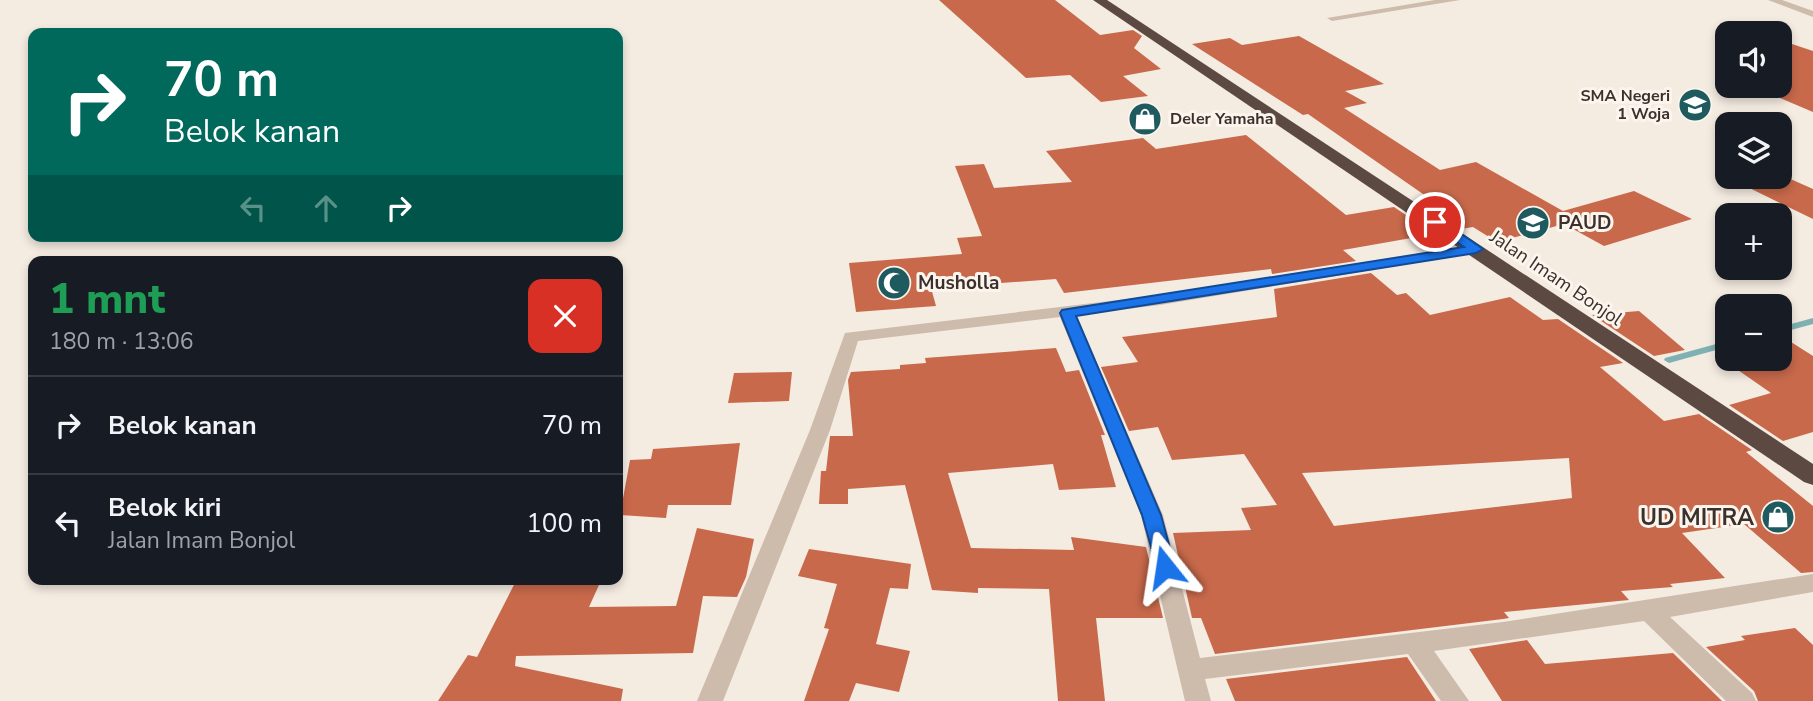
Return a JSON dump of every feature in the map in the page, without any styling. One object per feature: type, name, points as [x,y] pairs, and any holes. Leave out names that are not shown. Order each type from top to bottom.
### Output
[{"type":"highway","name":"Jalan Imam Bonjol","points":[[1099,0],[1813,476]]},
{"type":"street","points":[[1332,18],[1455,0]]},
{"type":"street","points":[[1773,0],[1813,14]]},
{"type":"street","points":[[710,701],[820,430],[850,338],[1067,313],[1476,249]]},
{"type":"street","points":[[1067,313],[1152,515],[1198,701]]},
{"type":"street","points":[[1192,670],[1415,645],[1527,626],[1650,612],[1813,583]]},
{"type":"street","points":[[1650,612],[1743,701]]},
{"type":"street","points":[[1415,645],[1456,701]]},
{"type":"building","points":[[939,0],[1055,0],[1100,35],[1133,30],[1142,36],[1134,48],[1161,69],[1123,76],[1148,96],[1101,102],[1070,75],[1026,78]]},
{"type":"building","points":[[1299,36],[1384,84],[1345,91],[1367,103],[1344,108],[1440,170],[1476,162],[1563,211],[1634,191],[1692,219],[1604,246],[1564,224],[1497,242],[1473,227],[1461,229],[1421,203],[1433,201],[1308,114],[1303,115],[1192,44],[1230,38],[1242,45]]},
{"type":"building","points":[[1792,44],[1813,51],[1813,112],[1780,98],[1792,98]]},
{"type":"building","points":[[1246,135],[1346,215],[1394,207],[1434,234],[1343,250],[1356,261],[1272,274],[1271,269],[1064,293],[1056,279],[931,288],[936,306],[856,312],[849,263],[962,254],[957,238],[982,236],[955,166],[984,164],[994,188],[1072,182],[1046,151],[1143,138],[1156,149]]},
{"type":"building","points":[[1792,180],[1813,189],[1813,219],[1792,209],[1792,203],[1780,203],[1752,189],[1792,189]]},
{"type":"building","points":[[1371,273],[1397,295],[1406,293],[1430,315],[1510,297],[1543,320],[1558,319],[1623,363],[1600,367],[1664,421],[1699,414],[1752,450],[1746,452],[1813,506],[1813,572],[1801,573],[1744,524],[1682,533],[1725,578],[1670,584],[1673,587],[1621,591],[1629,600],[1504,612],[1509,618],[1503,619],[1215,654],[1201,618],[1192,618],[1173,533],[1251,530],[1241,508],[1277,505],[1244,454],[1172,460],[1158,427],[1129,431],[1101,367],[1138,362],[1122,337],[1277,317],[1274,289]],"holes":[[[1569,458],[1572,498],[1334,526],[1302,473]]]},
{"type":"building","points":[[1639,311],[1685,350],[1654,356],[1592,315]]},
{"type":"building","points":[[1792,343],[1813,356],[1813,432],[1783,441],[1729,405],[1771,393],[1739,371],[1792,371]]},
{"type":"building","points":[[1056,348],[1066,372],[1079,370],[1105,435],[1101,435],[1116,487],[1059,490],[1053,464],[948,473],[971,548],[1074,550],[1071,537],[1146,547],[1163,618],[1096,618],[1105,701],[1058,701],[1049,589],[978,588],[978,593],[932,590],[905,485],[848,489],[848,504],[819,504],[821,471],[826,471],[830,436],[853,436],[848,380],[851,372],[900,369],[900,365],[926,363],[925,358]]},
{"type":"building","points":[[792,372],[789,401],[728,403],[734,373]]},
{"type":"building","points":[[740,443],[731,505],[668,505],[666,518],[623,515],[623,498],[630,460],[651,459],[653,449]]},
{"type":"building","points":[[697,528],[754,539],[746,577],[737,597],[703,596],[693,653],[516,656],[515,666],[623,689],[621,701],[438,701],[468,655],[477,657],[514,585],[599,585],[589,607],[676,606]]},
{"type":"building","points":[[809,549],[911,564],[908,589],[890,588],[876,644],[910,651],[899,692],[856,683],[849,701],[804,701],[829,629],[824,628],[837,584],[798,576]]},
{"type":"building","points":[[1795,628],[1813,645],[1813,701],[1758,701],[1754,691],[1706,647],[1745,640],[1741,636]]},
{"type":"building","points":[[1527,640],[1545,664],[1673,653],[1722,701],[1502,701],[1469,649]]},
{"type":"building","points":[[1407,657],[1436,701],[1235,701],[1226,679]]},
{"type":"waterway","points":[[1792,327],[1813,321]]},
{"type":"waterway","points":[[1669,360],[1715,347]]},
{"type":"place","name":"SMA Negeri 1 Woja","points":[[1695,105]]},
{"type":"place","name":"Deler Yamaha","points":[[1145,119]]},
{"type":"place","name":"PAUD","points":[[1533,223]]},
{"type":"place","name":"Musholla","points":[[894,283]]},
{"type":"place","name":"UD MITRA","points":[[1778,517]]},
{"type":"route","points":[[1165,567],[1152,515],[1067,313],[1476,249],[1435,222]]}]
